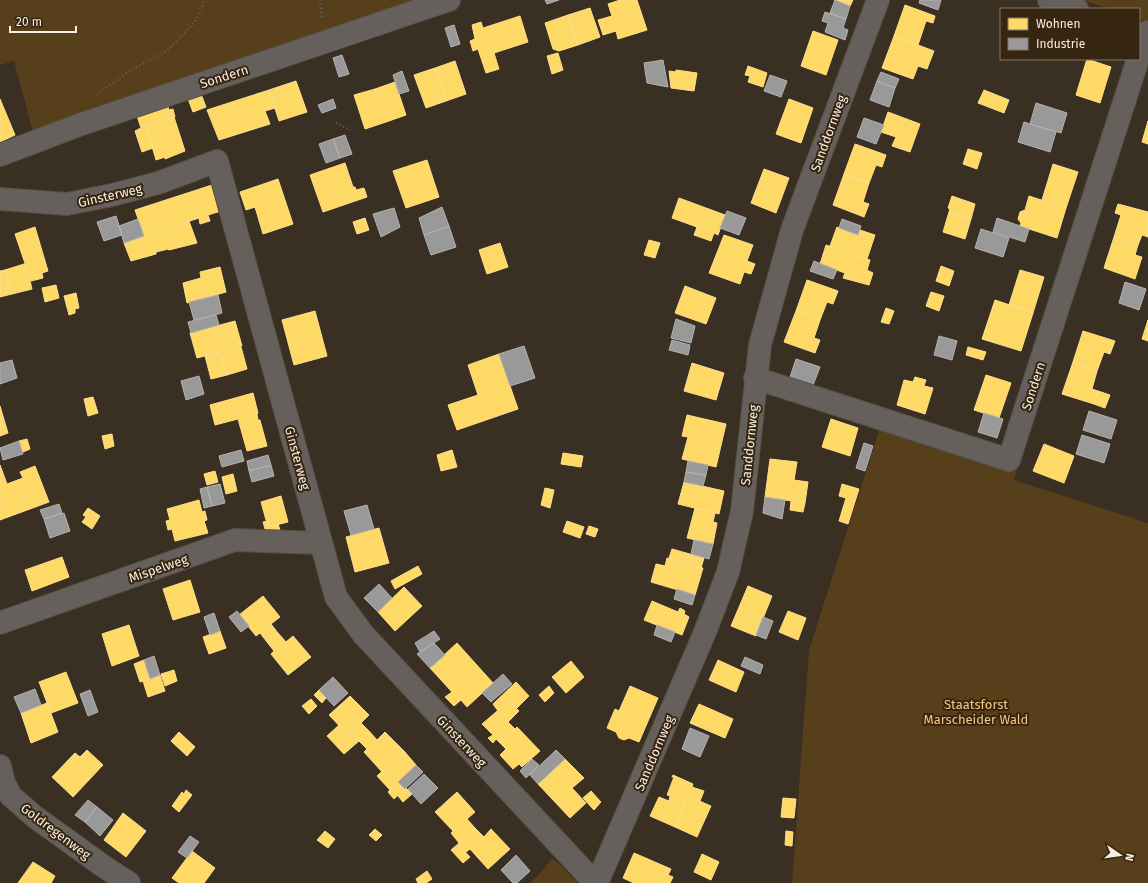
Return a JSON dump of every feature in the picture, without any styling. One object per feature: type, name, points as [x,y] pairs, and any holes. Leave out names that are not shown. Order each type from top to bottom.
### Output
[{"type":"street","name":"Sondern","points":[[0,155],[79,125],[449,0]]},
{"type":"street","name":"Sanddornweg","points":[[596,883],[705,632],[728,572],[742,511],[755,378],[760,345],[792,230],[878,0]]},
{"type":"street","points":[[1050,0],[1074,8]]},
{"type":"street","name":"Sondern","points":[[1140,54],[1145,31]]},
{"type":"street","name":"Sondern","points":[[755,378],[1009,460],[1138,60]]},
{"type":"street","name":"Ginsterweg","points":[[0,199],[67,204],[112,195],[158,183],[217,161],[336,597],[363,634],[596,883]]},
{"type":"street","name":"Mispelweg","points":[[0,623],[235,540],[321,543]]},
{"type":"street","name":"Goldregenweg","points":[[0,766],[4,783],[11,796],[84,853],[129,883]]},
{"type":"path","points":[[79,125],[86,102],[126,73],[168,50],[195,22],[205,0]]},
{"type":"path","points":[[336,123],[351,130]]},
{"type":"green space","points":[[0,0],[423,0],[33,132],[14,61],[0,65]]},
{"type":"green space","points":[[1082,0],[1148,0],[1148,22],[1140,19],[1140,8],[1106,8]]},
{"type":"green space","name":"Staatsforst Marscheider Wald","points":[[881,425],[999,461],[1017,470],[1014,480],[1148,523],[1148,883],[792,883],[809,650]]},
{"type":"green space","points":[[553,858],[577,882],[577,883],[531,883]]},
{"type":"building: Wohnen","points":[[620,0],[637,0],[647,30],[618,39],[616,31],[603,35],[598,20],[612,16],[608,4]]},
{"type":"building: Wohnen","points":[[834,0],[853,0],[850,6]]},
{"type":"building: Wohnen","points":[[905,5],[935,16],[933,23],[926,21],[918,45],[894,36]]},
{"type":"building: Wohnen","points":[[590,8],[600,37],[578,45],[568,15]]},
{"type":"building: Wohnen","points":[[568,15],[578,45],[559,51],[553,49],[545,23]]},
{"type":"building: Wohnen","points":[[520,16],[528,42],[494,53],[499,69],[486,73],[478,49],[473,51],[470,41],[475,39],[472,25],[481,22],[483,28]]},
{"type":"building: Wohnen","points":[[813,31],[838,40],[826,75],[801,66]]},
{"type":"building: Wohnen","points":[[894,36],[934,51],[927,69],[918,66],[913,79],[882,68]]},
{"type":"building: Wohnen","points":[[558,53],[563,70],[552,74],[547,56]]},
{"type":"building: Wohnen","points":[[1087,60],[1111,67],[1100,103],[1076,95]]},
{"type":"building: Wohnen","points":[[455,61],[466,94],[446,101],[435,68]]},
{"type":"building: Wohnen","points":[[748,66],[767,73],[763,87],[748,82],[750,76],[745,75]]},
{"type":"building: Wohnen","points":[[435,68],[446,101],[426,108],[414,75]]},
{"type":"building: Wohnen","points":[[676,70],[697,73],[694,91],[671,88],[669,71],[676,72]]},
{"type":"building: Wohnen","points":[[296,81],[307,112],[279,121],[269,90]]},
{"type":"building: Wohnen","points":[[395,82],[406,115],[386,122],[375,89]]},
{"type":"building: Wohnen","points":[[375,89],[386,122],[365,129],[354,95]]},
{"type":"building: Wohnen","points":[[269,90],[275,108],[265,111],[270,124],[219,140],[207,110]]},
{"type":"building: Wohnen","points":[[984,90],[1009,100],[1004,113],[978,103]]},
{"type":"building: Wohnen","points":[[201,94],[206,107],[193,112],[188,99]]},
{"type":"building: Wohnen","points":[[0,99],[15,135],[0,142]]},
{"type":"building: Wohnen","points":[[789,99],[813,108],[801,143],[776,134]]},
{"type":"building: Wohnen","points":[[168,106],[169,110],[173,109],[175,117],[146,126],[153,148],[142,152],[135,131],[141,128],[137,116]]},
{"type":"building: Wohnen","points":[[888,112],[920,124],[910,152],[892,146],[896,137],[881,132]]},
{"type":"building: Wohnen","points":[[174,117],[185,151],[165,159],[165,157],[156,160],[146,126]]},
{"type":"building: Wohnen","points":[[1148,121],[1148,144],[1142,142]]},
{"type":"building: Wohnen","points":[[855,144],[886,155],[882,167],[876,165],[869,183],[844,174]]},
{"type":"building: Wohnen","points":[[968,149],[982,153],[977,169],[963,164]]},
{"type":"building: Wohnen","points":[[427,160],[439,197],[406,208],[393,171]]},
{"type":"building: Wohnen","points":[[345,163],[353,187],[355,187],[356,190],[364,188],[367,197],[323,212],[310,175]]},
{"type":"building: Wohnen","points":[[1053,164],[1078,172],[1066,208],[1042,200]]},
{"type":"building: Wohnen","points":[[764,169],[789,178],[776,213],[751,203]]},
{"type":"building: Wohnen","points":[[844,174],[869,183],[863,202],[869,204],[864,217],[833,205]]},
{"type":"building: Wohnen","points":[[278,179],[293,224],[263,234],[255,207],[246,210],[240,192]]},
{"type":"building: Wohnen","points":[[212,185],[221,211],[208,215],[210,221],[200,224],[199,218],[144,236],[135,210]]},
{"type":"building: Wohnen","points":[[952,196],[975,204],[971,219],[949,212],[950,209],[948,208]]},
{"type":"building: Wohnen","points":[[1029,196],[1066,208],[1057,238],[1020,226],[1021,223],[1018,219],[1020,212],[1025,210]]},
{"type":"building: Wohnen","points":[[679,198],[725,215],[718,235],[714,233],[711,241],[694,235],[697,227],[672,218]]},
{"type":"building: Wohnen","points":[[1118,204],[1148,212],[1148,237],[1142,235],[1138,245],[1114,237],[1121,215],[1115,213]]},
{"type":"building: Wohnen","points":[[949,212],[971,219],[965,239],[943,232]]},
{"type":"building: Wohnen","points":[[365,218],[369,230],[357,234],[353,222]]},
{"type":"building: Wohnen","points":[[189,221],[197,243],[156,252],[156,254],[131,261],[124,243]]},
{"type":"building: Wohnen","points":[[35,227],[48,271],[42,273],[43,278],[31,281],[15,234]]},
{"type":"building: Wohnen","points":[[837,227],[858,235],[860,230],[875,235],[867,259],[830,246]]},
{"type":"building: Wohnen","points":[[724,235],[753,245],[747,261],[755,264],[751,274],[744,272],[740,284],[709,273]]},
{"type":"building: Wohnen","points":[[1114,237],[1138,245],[1135,255],[1142,257],[1135,279],[1104,268]]},
{"type":"building: Wohnen","points":[[649,240],[660,243],[655,258],[644,255]]},
{"type":"building: Wohnen","points":[[500,243],[508,267],[487,274],[479,250]]},
{"type":"building: Wohnen","points":[[826,245],[870,260],[867,270],[873,273],[869,285],[843,278],[845,273],[820,264]]},
{"type":"building: Wohnen","points":[[26,264],[32,289],[12,294],[5,270]]},
{"type":"building: Wohnen","points":[[941,266],[954,271],[949,286],[936,281]]},
{"type":"building: Wohnen","points":[[220,267],[226,292],[187,303],[183,283],[201,278],[200,272]]},
{"type":"building: Wohnen","points":[[5,270],[12,294],[0,297],[0,271]]},
{"type":"building: Wohnen","points":[[1020,270],[1044,277],[1033,313],[1009,305]]},
{"type":"building: Wohnen","points":[[807,280],[838,291],[833,304],[827,302],[820,320],[796,311]]},
{"type":"building: Wohnen","points":[[56,285],[59,298],[45,302],[42,288]]},
{"type":"building: Wohnen","points":[[685,286],[716,298],[706,324],[675,313]]},
{"type":"building: Wohnen","points":[[931,292],[944,296],[939,311],[926,306]]},
{"type":"building: Wohnen","points":[[76,293],[79,308],[75,309],[75,313],[69,315],[64,296]]},
{"type":"building: Wohnen","points":[[995,300],[1033,313],[1021,351],[982,339]]},
{"type":"building: Wohnen","points":[[886,308],[894,311],[889,324],[881,322]]},
{"type":"building: Wohnen","points":[[315,311],[327,356],[294,365],[282,320]]},
{"type":"building: Wohnen","points":[[796,311],[820,320],[814,338],[820,340],[815,353],[784,342]]},
{"type":"building: Wohnen","points":[[1148,320],[1148,341],[1142,339]]},
{"type":"building: Wohnen","points":[[235,321],[242,346],[240,343],[219,349],[220,352],[197,358],[190,333]]},
{"type":"building: Wohnen","points":[[1083,331],[1115,341],[1110,354],[1104,352],[1097,371],[1073,362]]},
{"type":"building: Wohnen","points":[[240,343],[247,369],[227,375],[219,349]]},
{"type":"building: Wohnen","points":[[968,347],[986,352],[983,360],[966,355]]},
{"type":"building: Wohnen","points":[[220,352],[227,375],[211,379],[205,356]]},
{"type":"building: Wohnen","points":[[499,354],[518,409],[457,430],[448,405],[478,395],[468,365]]},
{"type":"building: Wohnen","points":[[1073,362],[1097,371],[1092,389],[1098,391],[1094,404],[1062,394]]},
{"type":"building: Wohnen","points":[[692,363],[724,373],[716,400],[684,391]]},
{"type":"building: Wohnen","points":[[986,375],[1011,383],[999,418],[974,410]]},
{"type":"building: Wohnen","points":[[915,377],[926,380],[924,386],[933,388],[925,414],[897,405],[904,380],[913,382]]},
{"type":"building: Wohnen","points":[[1098,391],[1110,395],[1105,408],[1094,404]]},
{"type":"building: Wohnen","points":[[253,393],[258,413],[258,420],[260,420],[267,446],[247,451],[238,419],[215,425],[210,405]]},
{"type":"building: Wohnen","points":[[93,397],[98,413],[88,416],[84,399]]},
{"type":"building: Wohnen","points":[[0,406],[8,433],[0,436]]},
{"type":"building: Wohnen","points":[[687,415],[726,424],[716,467],[682,459],[688,437],[682,436]]},
{"type":"building: Wohnen","points":[[831,419],[858,428],[850,456],[822,447]]},
{"type":"building: Wohnen","points":[[112,434],[114,446],[105,449],[102,436]]},
{"type":"building: Wohnen","points":[[27,439],[30,449],[23,452],[19,441]]},
{"type":"building: Wohnen","points":[[1044,444],[1074,456],[1064,483],[1033,471]]},
{"type":"building: Wohnen","points":[[452,450],[457,467],[441,471],[437,455]]},
{"type":"building: Wohnen","points":[[563,453],[583,456],[581,467],[561,464]]},
{"type":"building: Wohnen","points":[[770,459],[797,462],[794,480],[808,482],[805,503],[765,497]]},
{"type":"building: Wohnen","points":[[0,465],[7,484],[23,478],[20,472],[35,466],[49,502],[0,520]]},
{"type":"building: Wohnen","points":[[215,471],[218,482],[207,485],[204,474]]},
{"type":"building: Wohnen","points":[[233,474],[237,491],[226,494],[222,477]]},
{"type":"building: Wohnen","points":[[684,482],[724,491],[719,514],[678,504]]},
{"type":"building: Wohnen","points":[[842,484],[859,489],[848,524],[839,521],[846,498],[839,496]]},
{"type":"building: Wohnen","points":[[545,488],[554,490],[550,508],[541,505]]},
{"type":"building: Wohnen","points":[[281,496],[288,522],[268,527],[261,502]]},
{"type":"building: Wohnen","points":[[199,500],[202,512],[205,511],[207,520],[204,521],[208,533],[175,541],[172,529],[168,530],[166,521],[170,520],[167,509]]},
{"type":"building: Wohnen","points":[[791,501],[805,503],[803,512],[790,510]]},
{"type":"building: Wohnen","points":[[88,508],[100,516],[92,529],[82,522],[86,517],[83,515]]},
{"type":"building: Wohnen","points":[[695,508],[715,513],[713,522],[717,523],[713,544],[687,538]]},
{"type":"building: Wohnen","points":[[267,521],[268,527],[278,524],[282,536],[267,536],[263,522]]},
{"type":"building: Wohnen","points":[[567,521],[584,527],[580,538],[563,532]]},
{"type":"building: Wohnen","points":[[589,526],[598,529],[595,537],[586,534]]},
{"type":"building: Wohnen","points":[[379,528],[389,563],[355,572],[346,537]]},
{"type":"building: Wohnen","points":[[672,549],[704,558],[701,568],[669,558]]},
{"type":"building: Wohnen","points":[[62,557],[69,577],[32,591],[25,570]]},
{"type":"building: Wohnen","points":[[667,558],[703,568],[695,595],[651,582],[656,564],[665,566]]},
{"type":"building: Wohnen","points":[[418,566],[422,574],[395,589],[391,581]]},
{"type":"building: Wohnen","points":[[190,580],[200,612],[173,620],[163,589]]},
{"type":"building: Wohnen","points":[[748,586],[772,596],[756,636],[731,626]]},
{"type":"building: Wohnen","points":[[404,587],[422,606],[395,631],[378,612]]},
{"type":"building: Wohnen","points":[[263,596],[280,617],[271,624],[278,633],[267,642],[260,633],[256,636],[239,615]]},
{"type":"building: Wohnen","points":[[652,601],[678,612],[680,608],[685,611],[684,614],[689,617],[682,635],[644,620]]},
{"type":"building: Wohnen","points":[[788,611],[806,618],[798,640],[779,632]]},
{"type":"building: Wohnen","points":[[129,625],[139,656],[112,666],[102,634]]},
{"type":"building: Wohnen","points":[[220,631],[226,648],[209,654],[203,637]]},
{"type":"building: Wohnen","points":[[278,633],[286,642],[293,636],[311,657],[288,675],[271,654],[274,651],[267,642]]},
{"type":"building: Wohnen","points":[[457,643],[493,683],[467,707],[461,700],[454,706],[445,697],[452,692],[430,668]]},
{"type":"building: Wohnen","points":[[144,660],[150,679],[140,682],[134,664]]},
{"type":"building: Wohnen","points":[[718,660],[744,672],[736,692],[709,680]]},
{"type":"building: Wohnen","points":[[571,661],[584,677],[566,693],[552,677]]},
{"type":"building: Wohnen","points":[[174,670],[177,681],[165,686],[161,674]]},
{"type":"building: Wohnen","points":[[66,672],[78,703],[51,713],[39,682]]},
{"type":"building: Wohnen","points":[[160,675],[165,691],[148,697],[143,681]]},
{"type":"building: Wohnen","points":[[516,682],[529,696],[516,709],[509,701],[498,711],[493,704]]},
{"type":"building: Wohnen","points":[[549,686],[554,693],[545,702],[539,695]]},
{"type":"building: Wohnen","points":[[630,686],[658,698],[639,742],[629,738],[624,740],[619,738],[616,732],[607,728],[615,709],[619,711]]},
{"type":"building: Wohnen","points":[[319,690],[326,698],[322,703],[314,695]]},
{"type":"building: Wohnen","points":[[350,696],[369,715],[361,723],[369,731],[359,741],[351,732],[348,735],[329,715]]},
{"type":"building: Wohnen","points":[[311,699],[317,706],[309,714],[302,706]]},
{"type":"building: Wohnen","points":[[509,701],[519,711],[508,722],[515,729],[500,743],[496,739],[493,743],[488,738],[493,735],[482,724]]},
{"type":"building: Wohnen","points":[[47,703],[58,732],[31,743],[21,713]]},
{"type":"building: Wohnen","points":[[699,704],[733,719],[725,738],[690,723]]},
{"type":"building: Wohnen","points":[[339,725],[348,735],[351,732],[359,741],[344,754],[327,736]]},
{"type":"building: Wohnen","points":[[517,727],[540,751],[522,767],[519,764],[513,769],[500,755],[506,749],[500,743]]},
{"type":"building: Wohnen","points":[[369,731],[377,740],[385,732],[404,751],[382,772],[364,752],[367,749],[359,741]]},
{"type":"building: Wohnen","points":[[179,732],[195,747],[187,756],[171,741]]},
{"type":"building: Wohnen","points":[[87,750],[103,765],[73,797],[52,777],[75,753],[80,757]]},
{"type":"building: Wohnen","points":[[404,751],[416,765],[390,790],[377,776]]},
{"type":"building: Wohnen","points":[[565,759],[584,778],[572,788],[586,803],[570,818],[538,784]]},
{"type":"building: Wohnen","points":[[673,775],[693,784],[692,787],[704,791],[700,801],[688,796],[675,827],[650,816],[659,797],[669,801],[670,796],[667,795],[674,777],[672,777]]},
{"type":"building: Wohnen","points":[[398,782],[405,789],[394,799],[388,792]]},
{"type":"building: Wohnen","points":[[406,788],[412,794],[403,802],[398,796]]},
{"type":"building: Wohnen","points":[[186,790],[192,795],[179,812],[172,806],[182,792],[184,794]]},
{"type":"building: Wohnen","points":[[591,791],[601,802],[594,810],[583,798]]},
{"type":"building: Wohnen","points":[[457,792],[475,812],[467,819],[475,828],[459,843],[451,833],[453,831],[435,812]]},
{"type":"building: Wohnen","points":[[688,796],[711,806],[697,837],[675,827]]},
{"type":"building: Wohnen","points":[[783,798],[796,799],[794,818],[781,817]]},
{"type":"building: Wohnen","points":[[123,813],[146,831],[126,857],[104,840]]},
{"type":"building: Wohnen","points":[[475,828],[484,837],[491,829],[510,849],[488,869],[470,849],[466,852],[458,844]]},
{"type":"building: Wohnen","points":[[375,829],[382,835],[376,841],[369,835]]},
{"type":"building: Wohnen","points":[[325,831],[335,839],[328,848],[317,840]]},
{"type":"building: Wohnen","points":[[786,831],[793,832],[792,846],[785,845]]},
{"type":"building: Wohnen","points":[[458,844],[470,857],[463,863],[451,850]]},
{"type":"building: Wohnen","points":[[192,851],[215,868],[204,883],[179,883],[172,878]]},
{"type":"building: Wohnen","points":[[634,853],[671,869],[668,875],[673,877],[670,883],[634,883],[623,878]]},
{"type":"building: Wohnen","points":[[702,854],[719,862],[711,880],[694,872]]},
{"type":"building: Wohnen","points":[[33,862],[55,876],[51,883],[18,883]]},
{"type":"building: Wohnen","points":[[427,871],[432,879],[426,883],[418,883],[416,879]]},
{"type":"building: Industrie","points":[[545,0],[559,0],[547,4]]},
{"type":"building: Industrie","points":[[835,0],[850,6],[846,19],[830,13]]},
{"type":"building: Industrie","points":[[920,0],[941,0],[938,10],[919,3]]},
{"type":"building: Industrie","points":[[825,12],[846,19],[843,28],[848,30],[845,40],[825,32],[828,23],[822,21]]},
{"type":"building: Industrie","points":[[454,25],[460,44],[451,47],[445,28]]},
{"type":"building: Industrie","points":[[342,55],[349,74],[339,77],[333,58]]},
{"type":"building: Industrie","points":[[663,60],[668,87],[647,83],[644,63]]},
{"type":"building: Industrie","points":[[402,71],[409,91],[399,94],[393,75]]},
{"type":"building: Industrie","points":[[881,72],[899,79],[895,88],[877,81]]},
{"type":"building: Industrie","points":[[770,75],[787,81],[781,97],[764,91]]},
{"type":"building: Industrie","points":[[877,81],[895,88],[889,107],[870,100]]},
{"type":"building: Industrie","points":[[333,99],[336,108],[322,113],[318,105]]},
{"type":"building: Industrie","points":[[1036,103],[1067,113],[1061,133],[1030,124]]},
{"type":"building: Industrie","points":[[864,118],[884,125],[876,144],[857,137]]},
{"type":"building: Industrie","points":[[1024,122],[1056,132],[1050,152],[1018,142]]},
{"type":"building: Industrie","points":[[345,135],[352,154],[340,158],[333,139]]},
{"type":"building: Industrie","points":[[333,139],[340,158],[326,163],[319,144]]},
{"type":"building: Industrie","points":[[442,207],[449,226],[424,235],[419,218]]},
{"type":"building: Industrie","points":[[394,208],[400,227],[381,237],[373,214]]},
{"type":"building: Industrie","points":[[727,211],[746,218],[739,235],[720,228]]},
{"type":"building: Industrie","points":[[116,216],[122,235],[104,241],[97,222]]},
{"type":"building: Industrie","points":[[997,218],[1029,229],[1025,242],[993,232]]},
{"type":"building: Industrie","points":[[138,219],[144,236],[124,243],[119,226]]},
{"type":"building: Industrie","points":[[842,219],[861,226],[858,235],[839,228]]},
{"type":"building: Industrie","points":[[449,226],[456,247],[431,255],[424,235]]},
{"type":"building: Industrie","points":[[981,229],[1009,238],[1003,257],[975,248]]},
{"type":"building: Industrie","points":[[814,261],[837,270],[833,279],[810,271]]},
{"type":"building: Industrie","points":[[1125,282],[1146,289],[1139,310],[1119,303]]},
{"type":"building: Industrie","points":[[218,295],[222,313],[194,320],[189,302]]},
{"type":"building: Industrie","points":[[216,315],[219,325],[191,333],[188,322]]},
{"type":"building: Industrie","points":[[676,319],[695,326],[691,343],[671,338]]},
{"type":"building: Industrie","points":[[939,336],[957,341],[952,360],[934,355]]},
{"type":"building: Industrie","points":[[672,340],[690,345],[688,355],[669,350]]},
{"type":"building: Industrie","points":[[524,346],[535,378],[510,386],[499,354]]},
{"type":"building: Industrie","points":[[796,359],[820,367],[812,388],[789,380]]},
{"type":"building: Industrie","points":[[12,360],[17,378],[0,384],[0,363]]},
{"type":"building: Industrie","points":[[199,376],[204,394],[186,400],[181,381]]},
{"type":"building: Industrie","points":[[1089,411],[1117,420],[1111,439],[1083,430]]},
{"type":"building: Industrie","points":[[984,413],[1003,419],[997,438],[978,432]]},
{"type":"building: Industrie","points":[[1082,435],[1110,444],[1104,463],[1076,454]]},
{"type":"building: Industrie","points":[[19,441],[23,454],[3,460],[0,448]]},
{"type":"building: Industrie","points":[[864,443],[873,446],[865,471],[856,468]]},
{"type":"building: Industrie","points":[[241,450],[244,461],[222,467],[219,456]]},
{"type":"building: Industrie","points":[[268,455],[271,465],[249,471],[247,461]]},
{"type":"building: Industrie","points":[[688,461],[708,465],[706,475],[686,472]]},
{"type":"building: Industrie","points":[[271,465],[274,476],[252,482],[249,471]]},
{"type":"building: Industrie","points":[[686,472],[706,475],[703,486],[684,482]]},
{"type":"building: Industrie","points":[[220,484],[225,503],[212,506],[207,487]]},
{"type":"building: Industrie","points":[[207,487],[212,506],[204,508],[200,489]]},
{"type":"building: Industrie","points":[[765,497],[785,500],[782,519],[763,513]]},
{"type":"building: Industrie","points":[[59,504],[62,513],[44,519],[40,510]]},
{"type":"building: Industrie","points":[[367,505],[374,529],[351,535],[344,511]]},
{"type":"building: Industrie","points":[[64,513],[70,531],[50,538],[44,519]]},
{"type":"building: Industrie","points":[[694,540],[713,544],[709,559],[691,554]]},
{"type":"building: Industrie","points":[[379,584],[392,598],[378,612],[364,598]]},
{"type":"building: Industrie","points":[[677,589],[695,595],[692,605],[674,599]]},
{"type":"building: Industrie","points":[[237,611],[249,626],[241,632],[229,617]]},
{"type":"building: Industrie","points":[[214,613],[220,631],[210,635],[204,617]]},
{"type":"building: Industrie","points":[[763,617],[773,621],[766,639],[756,635]]},
{"type":"building: Industrie","points":[[657,625],[675,632],[671,642],[654,635]]},
{"type":"building: Industrie","points":[[434,631],[440,639],[420,652],[415,643]]},
{"type":"building: Industrie","points":[[434,643],[445,655],[430,668],[417,654]]},
{"type":"building: Industrie","points":[[154,656],[160,675],[150,679],[144,660]]},
{"type":"building: Industrie","points":[[745,657],[763,665],[760,674],[741,666]]},
{"type":"building: Industrie","points":[[503,674],[512,684],[491,702],[482,693]]},
{"type":"building: Industrie","points":[[333,677],[348,693],[334,706],[319,690]]},
{"type":"building: Industrie","points":[[35,689],[41,705],[21,713],[14,697]]},
{"type":"building: Industrie","points":[[90,690],[98,712],[88,716],[80,694]]},
{"type":"building: Industrie","points":[[690,728],[709,736],[700,757],[682,749]]},
{"type":"building: Industrie","points":[[556,750],[565,759],[538,784],[530,775]]},
{"type":"building: Industrie","points":[[532,759],[539,765],[526,778],[520,771]]},
{"type":"building: Industrie","points":[[416,765],[423,772],[405,789],[398,782]]},
{"type":"building: Industrie","points":[[424,774],[438,788],[421,804],[408,789]]},
{"type":"building: Industrie","points":[[88,800],[97,807],[85,822],[75,815]]},
{"type":"building: Industrie","points":[[97,807],[113,820],[100,836],[85,822]]},
{"type":"building: Industrie","points":[[190,836],[199,842],[187,858],[178,852]]},
{"type":"building: Industrie","points":[[516,855],[530,871],[517,883],[513,883],[501,870]]}]
